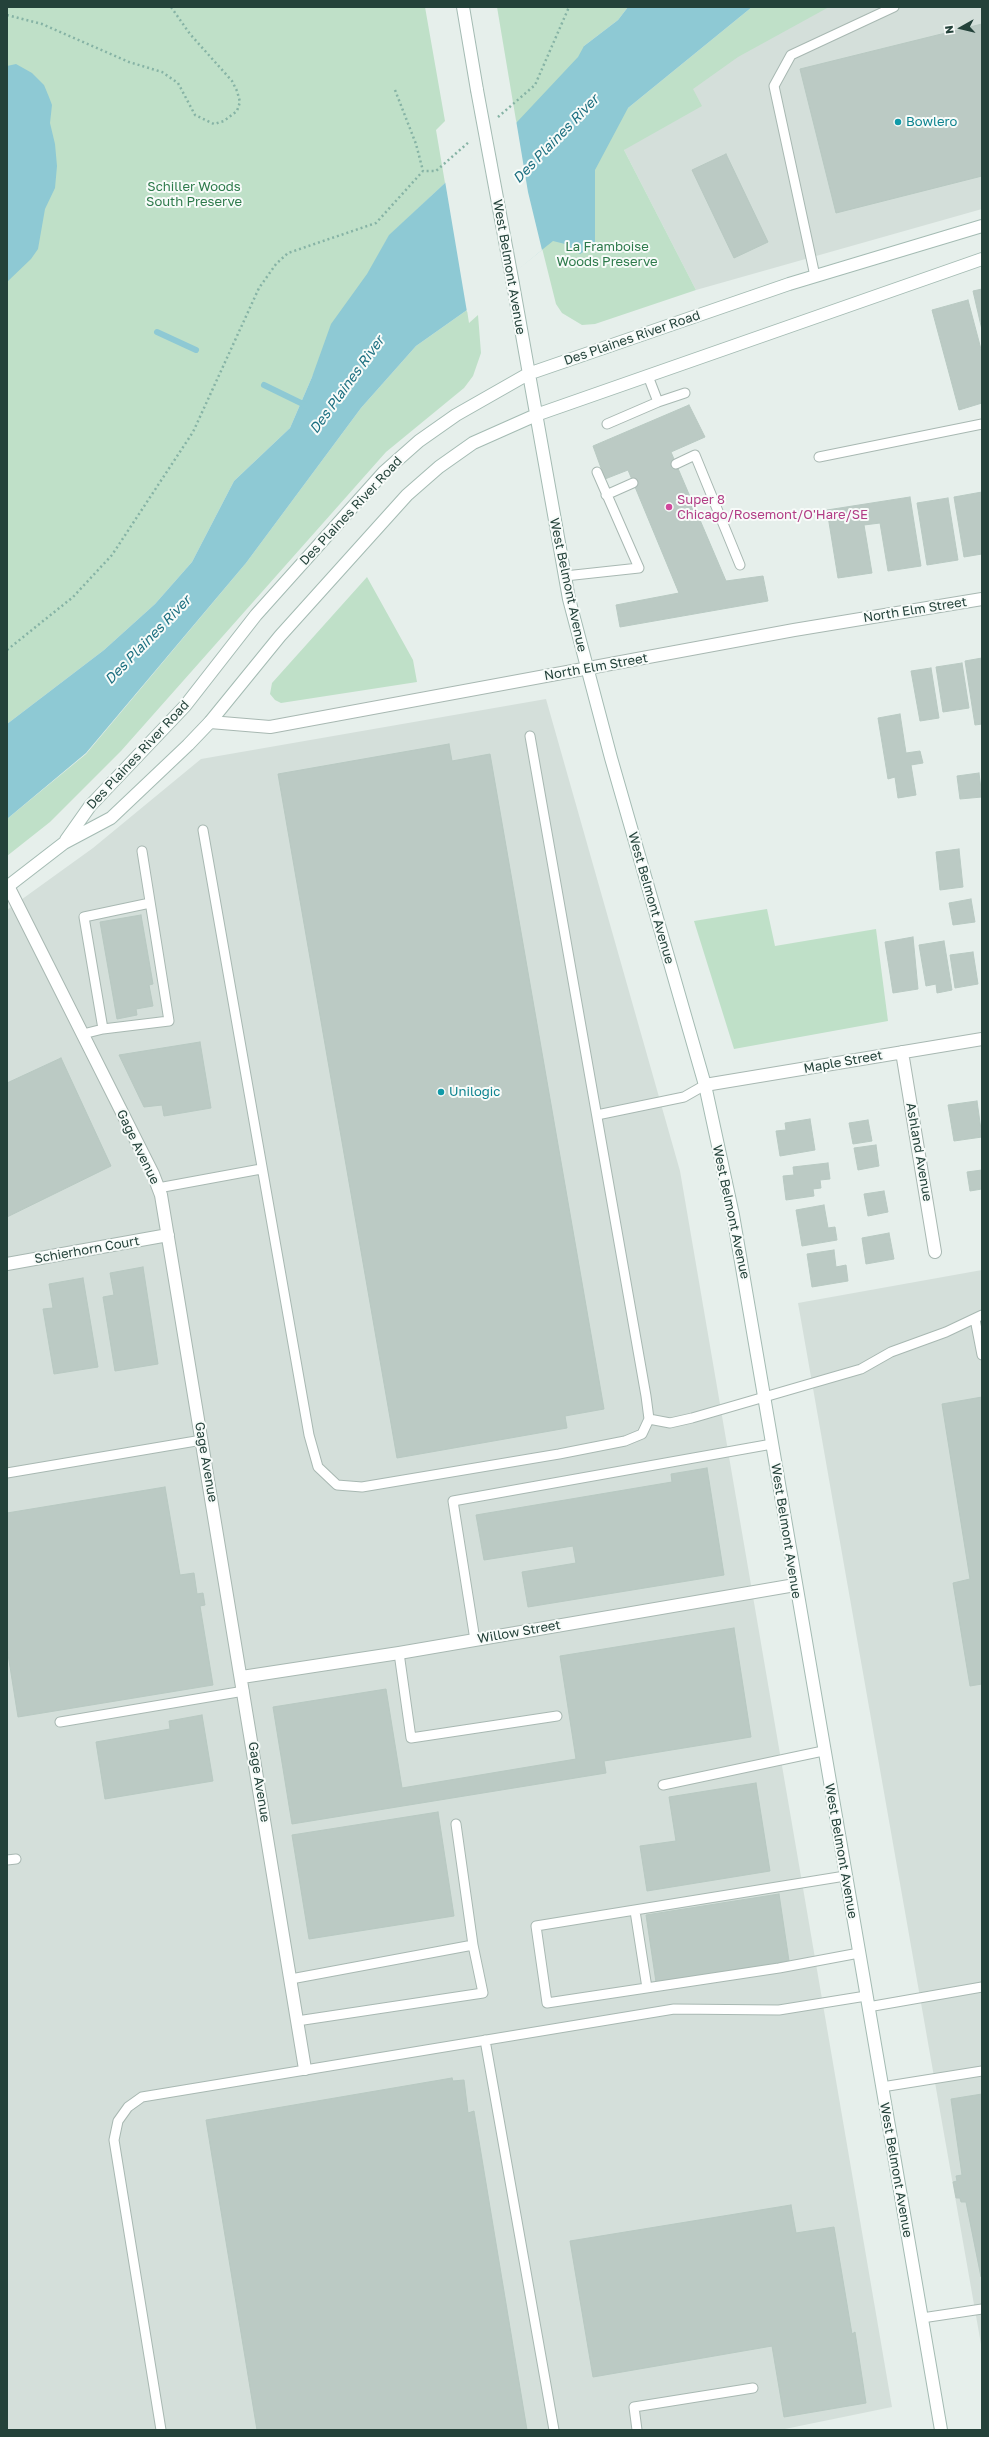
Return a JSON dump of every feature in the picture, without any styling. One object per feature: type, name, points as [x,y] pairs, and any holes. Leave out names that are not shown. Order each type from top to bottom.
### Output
[{"type":"main road","name":"West Belmont Avenue","points":[[463,7],[565,576],[586,668],[705,1085],[733,1215],[765,1396],[823,1751],[941,2430]]},
{"type":"main road","name":"Des Plaines River Road","points":[[64,843],[90,806],[185,706],[256,615],[384,472],[419,441],[456,415],[528,374],[815,276],[982,226]]},
{"type":"main road","name":"Des Plaines River Road","points":[[8,887],[64,843],[111,818],[210,722],[280,636],[407,495],[439,466],[473,443],[536,415],[982,259]]},
{"type":"main road","name":"North Elm Street","points":[[210,722],[270,727],[586,668],[982,599]]},
{"type":"main road","name":"Gage Avenue","points":[[8,887],[83,1034],[158,1188],[168,1235],[242,1677],[305,2069]]},
{"type":"main road","name":"Maple Street","points":[[705,1085],[982,1038]]},
{"type":"main road","name":"Ashland Avenue","points":[[902,1052],[935,1252]]},
{"type":"main road","name":"Schierhorn Court","points":[[7,1264],[168,1235]]},
{"type":"main road","name":"Willow Street","points":[[242,1677],[399,1653],[795,1585]]},
{"type":"lane","points":[[815,276],[774,86],[791,55],[894,7]]},
{"type":"lane","points":[[648,376],[658,402]]},
{"type":"lane","points":[[607,424],[658,402],[685,393]]},
{"type":"lane","points":[[819,457],[982,424]]},
{"type":"lane","points":[[676,464],[696,455],[740,565]]},
{"type":"lane","points":[[565,576],[639,568],[597,472]]},
{"type":"lane","points":[[606,495],[633,483]]},
{"type":"lane","points":[[203,830],[261,1170],[309,1435],[318,1467],[337,1485],[362,1487],[606,1445],[642,1434],[649,1419],[530,736]]},
{"type":"lane","points":[[83,1034],[103,1029],[169,1021],[142,851]]},
{"type":"lane","points":[[103,1029],[84,918],[150,903]]},
{"type":"lane","points":[[597,1115],[684,1097],[705,1085]]},
{"type":"lane","points":[[158,1188],[261,1170]]},
{"type":"lane","points":[[649,1419],[670,1423],[862,1369],[891,1352],[946,1332],[979,1317],[982,1355]]},
{"type":"lane","points":[[7,1472],[202,1440]]},
{"type":"lane","points":[[475,1640],[453,1502],[772,1444]]},
{"type":"lane","points":[[399,1653],[411,1738],[557,1716]]},
{"type":"lane","points":[[60,1722],[244,1691]]},
{"type":"lane","points":[[663,1785],[823,1751]]},
{"type":"lane","points":[[297,2021],[483,1993],[473,1945],[456,1824]]},
{"type":"lane","points":[[7,1860],[16,1859]]},
{"type":"lane","points":[[845,1876],[536,1926],[547,2003],[859,1953]]},
{"type":"lane","points":[[635,1911],[647,1988]]},
{"type":"lane","points":[[291,1979],[473,1945]]},
{"type":"lane","points":[[161,2430],[114,2140],[118,2121],[128,2107],[142,2098],[305,2069],[674,2008],[779,2010],[867,2002],[982,1987]]},
{"type":"lane","points":[[485,2040],[554,2430]]},
{"type":"lane","points":[[882,2087],[982,2071]]},
{"type":"lane","points":[[922,2318],[982,2309]]},
{"type":"lane","points":[[637,2430],[634,2407],[753,2388]]},
{"type":"path","points":[[7,15],[42,24],[129,62],[162,72],[178,83],[195,116],[214,124],[224,122],[238,111],[240,102],[237,91],[232,81],[190,34],[171,7]]},
{"type":"path","points":[[494,120],[536,85],[569,7]]},
{"type":"path","points":[[395,90],[416,144],[423,171]]},
{"type":"path","points":[[7,650],[73,597],[112,555],[193,432],[259,288],[276,264],[288,253],[376,223],[423,171],[436,171],[471,141]]},
{"type":"shaded area","points":[[752,7],[982,7],[982,209],[696,290],[624,150]]},
{"type":"shaded area","points":[[546,699],[680,1171],[892,2407],[780,2430],[7,2430],[7,910],[93,848],[201,759]]},
{"type":"shaded area","points":[[982,1270],[982,2350],[798,1303]]},
{"type":"green space","name":"Schiller Woods South Preserve","points":[[7,7],[425,7],[445,121],[436,130],[445,183],[389,236],[312,377],[290,428],[234,481],[192,562],[155,604],[104,650],[7,724]]},
{"type":"green space","name":"La Framboise Woods Preserve","points":[[497,7],[628,7],[618,20],[584,46],[628,108],[752,7],[829,7],[738,57],[693,89],[702,106],[624,150],[696,290],[595,324],[582,325],[562,313],[556,304],[528,192]]},
{"type":"green space","points":[[467,310],[469,323],[478,315],[481,353],[473,376],[464,388],[386,452],[121,751],[50,822],[7,856],[7,819],[86,754],[246,563],[361,408],[416,346]]},
{"type":"green space","points":[[367,577],[413,660],[417,682],[281,703],[275,700],[270,694],[272,683]]},
{"type":"green space","points":[[767,909],[775,946],[876,929],[888,1021],[734,1049],[694,921]]},
{"type":"water","name":"Des Plaines River","points":[[628,7],[752,7],[628,108],[595,170],[595,244],[580,254],[565,244],[553,241],[467,310],[416,346],[361,408],[246,563],[86,753],[7,819],[7,724],[104,650],[155,604],[192,562],[234,481],[290,428],[312,377],[331,324],[367,274],[389,235],[445,183],[517,122],[578,57],[584,46],[618,20]]},
{"type":"water","points":[[16,64],[32,73],[44,85],[49,97],[52,105],[50,123],[55,144],[57,166],[55,188],[45,209],[38,249],[31,259],[7,282],[7,66]]},
{"type":"pier","points":[[516,120],[528,192],[542,250],[467,312],[445,181]]},
{"type":"building","name":"Bowlero","points":[[982,24],[982,176],[836,213],[800,69]]},
{"type":"building","points":[[726,154],[768,242],[734,258],[692,170]]},
{"type":"building","points":[[982,289],[982,330],[973,291]]},
{"type":"building","points":[[968,300],[982,353],[982,403],[959,410],[932,310]]},
{"type":"building","name":"Super 8 Chicago/Rosemont/O'Hare/SE","points":[[689,405],[705,437],[671,452],[726,581],[763,576],[768,601],[620,627],[616,605],[679,593],[628,470],[605,479],[593,446]]},
{"type":"building","points":[[982,492],[982,554],[964,557],[954,497]]},
{"type":"building","points":[[910,497],[921,566],[888,571],[880,523],[864,525],[872,573],[838,578],[827,510]]},
{"type":"building","points":[[948,498],[958,560],[927,565],[917,503]]},
{"type":"building","points":[[982,658],[982,724],[975,725],[965,661]]},
{"type":"building","points":[[962,663],[969,708],[943,712],[936,667]]},
{"type":"building","points":[[931,668],[939,718],[920,721],[911,671]]},
{"type":"building","points":[[900,714],[906,753],[920,751],[923,763],[911,765],[916,795],[898,798],[895,777],[888,779],[878,718]]},
{"type":"building","name":"Unilogic","points":[[449,744],[452,761],[490,754],[604,1409],[565,1416],[567,1428],[397,1458],[278,774]]},
{"type":"building","points":[[979,773],[982,797],[960,799],[957,776]]},
{"type":"building","points":[[959,849],[963,887],[940,890],[936,852]]},
{"type":"building","points":[[971,899],[975,922],[953,925],[949,903]]},
{"type":"building","points":[[141,915],[153,984],[149,985],[153,1006],[136,1009],[137,1015],[117,1019],[100,922]]},
{"type":"building","points":[[913,937],[918,989],[893,993],[885,942]]},
{"type":"building","points":[[944,941],[952,990],[937,993],[936,984],[926,986],[919,945]]},
{"type":"building","points":[[973,952],[978,984],[955,988],[950,955]]},
{"type":"building","points":[[200,1042],[211,1108],[164,1116],[162,1105],[144,1107],[119,1055]]},
{"type":"building","points":[[61,1058],[111,1166],[7,1217],[7,1083]]},
{"type":"building","points":[[977,1101],[982,1137],[954,1141],[948,1105]]},
{"type":"building","points":[[810,1119],[815,1150],[780,1156],[776,1131],[786,1130],[785,1123]]},
{"type":"building","points":[[868,1120],[872,1141],[853,1144],[849,1123]]},
{"type":"building","points":[[876,1145],[879,1166],[858,1170],[854,1148]]},
{"type":"building","points":[[828,1163],[830,1179],[820,1180],[821,1188],[813,1189],[814,1196],[786,1200],[783,1176],[794,1175],[793,1167]]},
{"type":"building","points":[[982,1170],[982,1189],[970,1191],[967,1172]]},
{"type":"building","points":[[884,1191],[888,1212],[868,1216],[864,1194]]},
{"type":"building","points":[[824,1205],[828,1228],[835,1227],[837,1240],[802,1246],[796,1210]]},
{"type":"building","points":[[889,1233],[894,1259],[866,1264],[862,1238]]},
{"type":"building","points":[[834,1250],[836,1267],[846,1265],[848,1281],[812,1287],[807,1254]]},
{"type":"building","points":[[143,1267],[158,1364],[115,1371],[103,1297],[114,1295],[110,1273]]},
{"type":"building","points":[[83,1278],[98,1367],[54,1374],[43,1309],[53,1308],[49,1284]]},
{"type":"building","points":[[982,1397],[982,1684],[970,1686],[953,1583],[970,1579],[942,1404]]},
{"type":"building","points":[[707,1468],[724,1575],[528,1607],[522,1572],[576,1563],[573,1546],[484,1560],[476,1515],[672,1482],[671,1474]]},
{"type":"building","points":[[165,1487],[180,1575],[194,1573],[197,1594],[203,1593],[205,1605],[200,1606],[213,1685],[18,1717],[7,1648],[7,1513]]},
{"type":"building","points":[[734,1628],[751,1737],[604,1761],[606,1773],[292,1824],[273,1707],[386,1689],[402,1788],[576,1759],[560,1656]]},
{"type":"building","points":[[202,1715],[213,1781],[105,1799],[96,1742],[170,1729],[169,1721]]},
{"type":"building","points":[[756,1783],[770,1871],[647,1891],[640,1846],[676,1841],[669,1797]]},
{"type":"building","points":[[438,1812],[454,1916],[309,1939],[292,1835]]},
{"type":"building","points":[[779,1894],[789,1961],[656,1982],[646,1915]]},
{"type":"building","points":[[452,2078],[453,2081],[464,2080],[468,2113],[474,2111],[527,2430],[257,2430],[206,2120]]},
{"type":"building","points":[[982,2094],[981,2277],[966,2202],[961,2202],[960,2198],[956,2198],[953,2182],[957,2181],[956,2176],[962,2175],[951,2099]]},
{"type":"building","points":[[791,2205],[796,2233],[834,2227],[852,2334],[855,2332],[866,2403],[784,2417],[772,2346],[593,2377],[570,2241]]},
{"type":"waterway","points":[[157,332],[196,350]]},
{"type":"waterway","points":[[264,385],[307,406]]},
{"type":"place","name":"Bowlero","points":[[898,122]]},
{"type":"place","name":"Super 8 Chicago/Rosemont/O'Hare/SE","points":[[669,507]]},
{"type":"place","name":"Unilogic","points":[[441,1092]]}]
